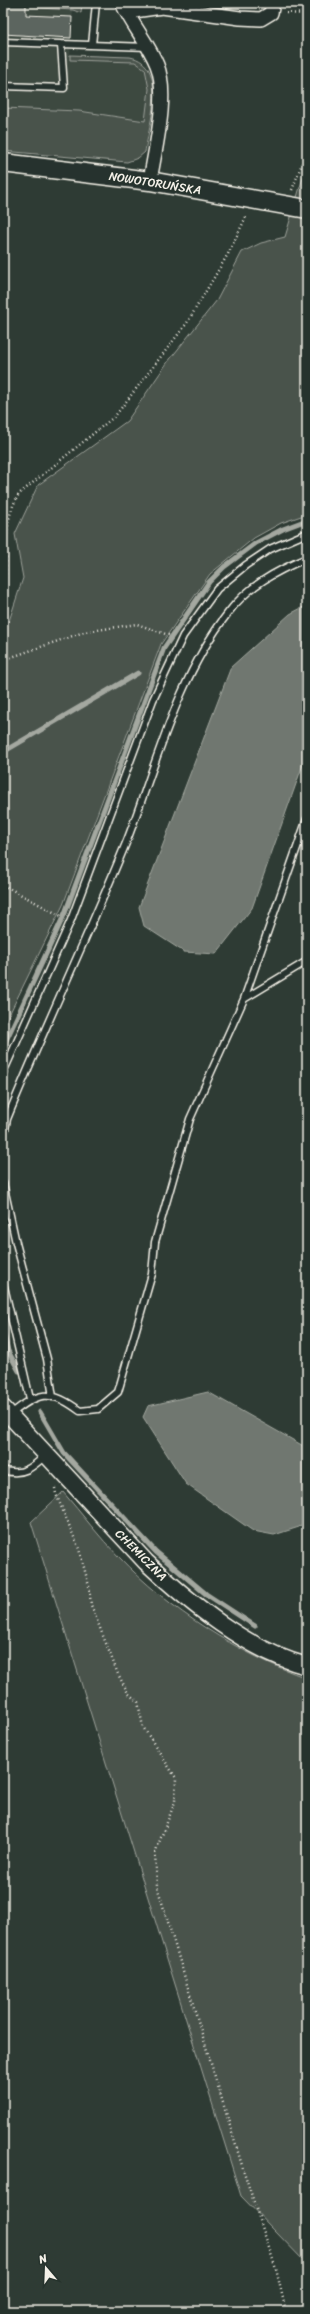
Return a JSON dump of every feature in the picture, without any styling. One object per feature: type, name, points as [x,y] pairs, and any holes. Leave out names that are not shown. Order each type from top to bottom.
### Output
[{"type":"main road","name":"NOWOTORUŃSKA","points":[[3,163],[150,181],[307,209]]},
{"type":"street","points":[[124,8],[162,7],[240,18],[262,19],[272,8]]},
{"type":"street","points":[[124,8],[157,64],[161,83],[159,115],[150,181]]},
{"type":"street","name":"CHEMICZNA","points":[[6,1412],[146,1562],[181,1594],[231,1630],[261,1647],[307,1666]]},
{"type":"lane","points":[[92,45],[96,3]]},
{"type":"lane","points":[[3,42],[148,47]]},
{"type":"lane","points":[[3,86],[64,88],[61,44]]},
{"type":"lane","points":[[3,1073],[72,920],[153,700],[180,642],[217,589],[246,565],[270,549],[307,533]]},
{"type":"lane","points":[[3,1141],[7,1119],[91,928],[185,685],[215,631],[244,594],[274,574],[307,558]]},
{"type":"lane","points":[[6,1412],[30,1399],[41,1396],[53,1397],[68,1402],[80,1411],[98,1409],[118,1392],[152,1274],[155,1242],[190,1119],[244,999],[307,819]]},
{"type":"lane","points":[[244,999],[307,961]]},
{"type":"lane","points":[[3,1183],[16,1244],[47,1359],[53,1397]]},
{"type":"lane","points":[[3,1282],[30,1399]]},
{"type":"lane","points":[[3,1470],[13,1472],[29,1470],[49,1458]]},
{"type":"path","points":[[272,8],[307,14]]},
{"type":"path","points":[[287,205],[307,150]]},
{"type":"path","points":[[3,590],[6,529],[13,504],[19,494],[115,416],[186,323],[228,254],[255,199]]},
{"type":"path","points":[[3,660],[84,632],[137,624],[169,635],[180,642]]},
{"type":"path","points":[[3,885],[61,916]]},
{"type":"path","points":[[49,1458],[56,1494],[79,1549],[90,1586],[91,1606],[118,1674],[128,1693],[138,1702],[143,1727],[176,1778],[175,1802],[155,1852],[157,1886],[244,2172],[276,2269],[286,2311]]},
{"type":"shaded area","points":[[3,3],[77,3],[77,8],[73,11],[70,60],[135,62],[145,69],[149,89],[145,121],[79,111],[3,108]]},
{"type":"shaded area","points":[[39,3],[82,3],[81,13],[73,10],[39,8]]},
{"type":"shaded area","points":[[70,55],[130,57],[142,62],[149,71],[153,83],[154,97],[145,152],[138,158],[127,162],[3,151],[3,108],[79,111],[145,121],[149,89],[145,69],[135,62],[70,60]]},
{"type":"shaded area","points":[[307,164],[307,514],[281,523],[254,538],[210,574],[161,644],[63,905],[3,1027],[3,632],[9,621],[23,578],[15,534],[38,485],[127,421],[167,363],[217,300],[242,252],[261,243],[285,237]]},
{"type":"shaded area","points":[[307,605],[307,753],[252,908],[216,954],[184,952],[144,926],[139,907],[231,667],[290,614]]},
{"type":"shaded area","points":[[208,1392],[307,1448],[307,1519],[299,1527],[274,1535],[253,1531],[186,1484],[143,1417],[148,1406]]},
{"type":"shaded area","points":[[63,1492],[119,1557],[138,1576],[182,1612],[206,1628],[256,1657],[307,1678],[307,2264],[241,2196],[31,1522]]},
{"type":"building","points":[[3,3],[26,3],[26,15],[72,17],[71,38],[3,34]]},
{"type":"waterway","points":[[3,1047],[65,913],[164,648],[209,582],[224,567],[256,543],[283,529],[307,520]]},
{"type":"waterway","points":[[3,752],[138,673]]},
{"type":"waterway","points":[[3,1330],[8,1351],[19,1371]]},
{"type":"waterway","points":[[40,1412],[64,1453],[156,1552],[206,1594],[255,1626]]}]
